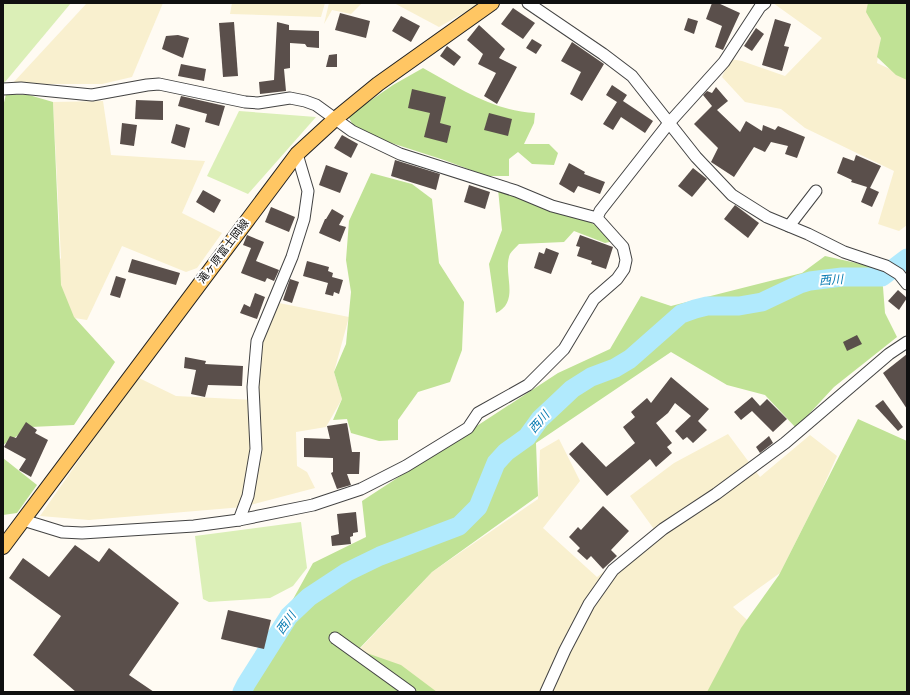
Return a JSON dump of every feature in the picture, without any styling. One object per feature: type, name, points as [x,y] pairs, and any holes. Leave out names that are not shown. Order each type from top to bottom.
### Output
[{"type":"main road","name":"滝ヶ原富士岡線","points":[[3,547],[297,154],[334,120],[402,65],[492,3]]},
{"type":"street","points":[[528,3],[603,54],[632,76],[696,157],[732,195],[767,217],[844,252],[886,266],[899,274],[907,284]]},
{"type":"street","points":[[597,218],[600,211],[670,123],[724,62],[760,7],[766,3]]},
{"type":"street","points":[[3,89],[21,88],[92,95],[147,84],[160,84],[245,102],[258,103],[290,98],[305,101],[316,105],[334,120],[352,131],[400,154],[509,189],[552,206],[597,218],[623,247],[626,260],[624,269],[617,279],[594,299],[564,348],[528,385],[478,413],[468,428],[442,445],[406,466],[361,489],[313,505],[239,520],[194,526],[82,533],[62,532],[23,520]]},
{"type":"street","points":[[239,520],[248,496],[256,449],[254,387],[256,341],[292,257],[304,219],[308,191],[297,154]]},
{"type":"street","points":[[789,226],[816,192]]},
{"type":"street","points":[[546,692],[565,650],[589,604],[613,570],[663,529],[716,494],[785,443],[890,354],[907,342]]},
{"type":"street","points":[[335,638],[410,692]]},
{"type":"shaded area","points":[[87,3],[163,3],[132,77],[102,84],[12,84]]},
{"type":"shaded area","points":[[232,3],[325,3],[321,17],[230,14]]},
{"type":"shaded area","points":[[329,3],[362,3],[351,14],[332,10],[324,24]]},
{"type":"shaded area","points":[[394,3],[481,3],[439,27]]},
{"type":"shaded area","points":[[773,3],[869,3],[882,31],[877,63],[907,77],[907,225],[899,231],[878,224],[894,171],[805,128],[781,109],[745,102],[722,77],[730,59],[742,61],[785,76],[822,38]]},
{"type":"shaded area","points":[[103,101],[111,155],[205,161],[182,213],[222,233],[197,268],[186,272],[122,246],[87,320],[17,309],[61,258],[53,102]]},
{"type":"shaded area","points":[[279,303],[349,317],[334,372],[342,399],[326,427],[296,432],[297,466],[307,472],[315,488],[243,507],[89,520],[40,516],[137,377],[176,396],[254,400],[259,348]]},
{"type":"shaded area","points":[[728,434],[760,477],[810,435],[837,456],[819,496],[780,573],[733,607],[804,672],[730,692],[413,692],[356,653],[432,572],[538,499],[540,450],[559,439],[580,481],[543,528],[597,577],[656,532],[630,496],[674,463]]},
{"type":"green space","points":[[3,3],[71,3],[5,82],[3,82]]},
{"type":"green space","points":[[868,3],[907,3],[907,80],[896,75],[877,57],[881,38],[866,12]]},
{"type":"green space","points":[[423,68],[463,90],[491,103],[505,108],[535,113],[534,123],[524,144],[549,144],[558,153],[554,165],[532,164],[518,152],[509,159],[509,176],[487,176],[444,160],[379,139],[355,129],[348,116],[393,85]]},
{"type":"green space","points":[[6,94],[29,95],[53,102],[61,285],[74,317],[115,362],[74,425],[31,427],[3,445],[3,107]]},
{"type":"green space","points":[[239,111],[316,117],[248,194],[207,176]]},
{"type":"green space","points":[[371,173],[412,184],[432,199],[439,263],[464,302],[462,350],[450,382],[418,392],[398,420],[398,440],[379,441],[351,433],[347,419],[333,420],[342,399],[334,372],[346,344],[351,292],[346,260],[349,221]]},
{"type":"green space","points":[[498,189],[578,216],[597,226],[614,241],[605,243],[574,231],[564,242],[519,244],[510,254],[508,261],[508,301],[503,308],[496,313],[489,264],[502,230]]},
{"type":"green space","points":[[825,256],[874,267],[883,287],[885,313],[897,337],[834,387],[796,428],[765,395],[727,385],[671,352],[536,443],[538,496],[432,572],[358,650],[401,665],[437,692],[249,692],[255,668],[313,563],[366,537],[362,501],[558,373],[610,349],[641,296],[671,306],[802,273]]},
{"type":"green space","points":[[858,419],[907,441],[907,692],[707,692],[741,628],[779,575]]},
{"type":"green space","points":[[3,458],[37,485],[17,513],[3,515]]},
{"type":"green space","points":[[301,522],[307,568],[293,586],[270,598],[209,602],[203,599],[195,536]]},
{"type":"building","points":[[712,3],[718,3],[740,13],[723,50],[715,47],[722,26],[706,19]]},
{"type":"building","points":[[513,8],[535,23],[523,39],[501,24]]},
{"type":"building","points":[[340,13],[370,21],[366,38],[335,30]]},
{"type":"building","points":[[401,16],[420,26],[411,42],[392,31]]},
{"type":"building","points":[[688,18],[698,21],[694,34],[684,30]]},
{"type":"building","points":[[775,19],[791,24],[784,46],[789,47],[782,71],[762,65]]},
{"type":"building","points":[[234,22],[238,76],[223,77],[219,23]]},
{"type":"building","points":[[277,22],[289,25],[289,30],[319,31],[319,48],[307,47],[305,44],[290,43],[290,68],[284,69],[286,91],[260,94],[259,82],[274,80]]},
{"type":"building","points":[[479,25],[505,49],[499,58],[517,67],[497,104],[484,96],[496,73],[478,64],[483,54],[467,40]]},
{"type":"building","points":[[756,28],[764,34],[752,51],[744,46]]},
{"type":"building","points":[[178,35],[189,38],[183,58],[162,49],[166,36]]},
{"type":"building","points":[[532,39],[542,45],[536,54],[526,48]]},
{"type":"building","points":[[572,42],[604,64],[582,101],[570,94],[581,72],[561,61]]},
{"type":"building","points":[[447,46],[461,57],[454,66],[440,56]]},
{"type":"building","points":[[337,54],[337,67],[326,67],[329,55]]},
{"type":"building","points":[[181,64],[206,69],[204,81],[178,76]]},
{"type":"building","points":[[612,85],[627,95],[623,101],[653,121],[645,133],[621,117],[613,130],[603,124],[617,102],[606,95]]},
{"type":"building","points":[[716,87],[728,101],[717,110],[740,132],[746,121],[762,131],[763,125],[775,130],[778,126],[805,137],[797,158],[785,154],[788,146],[771,142],[765,152],[754,147],[734,177],[711,162],[718,148],[694,124],[712,106],[703,95],[707,91],[712,93]]},
{"type":"building","points":[[412,89],[446,97],[440,123],[451,126],[447,143],[424,137],[430,113],[408,108]]},
{"type":"building","points":[[181,96],[225,106],[219,126],[205,122],[207,114],[178,106]]},
{"type":"building","points":[[136,100],[163,101],[163,120],[135,119]]},
{"type":"building","points":[[489,113],[512,119],[508,136],[484,130]]},
{"type":"building","points":[[122,123],[137,125],[134,146],[120,144]]},
{"type":"building","points":[[176,124],[190,128],[185,148],[171,143]]},
{"type":"building","points":[[342,135],[358,144],[351,158],[334,148]]},
{"type":"building","points":[[856,155],[881,166],[870,188],[879,192],[872,207],[861,202],[867,187],[851,182],[852,180],[837,173],[843,157],[854,161]]},
{"type":"building","points":[[395,160],[440,174],[436,190],[391,176]]},
{"type":"building","points":[[569,163],[585,172],[584,174],[605,182],[600,194],[578,186],[574,193],[559,184]]},
{"type":"building","points":[[326,165],[348,173],[340,193],[319,185]]},
{"type":"building","points":[[693,168],[707,179],[692,197],[678,186]]},
{"type":"building","points":[[469,185],[490,192],[485,209],[464,202]]},
{"type":"building","points":[[203,190],[221,200],[214,213],[196,202]]},
{"type":"building","points":[[735,205],[759,223],[748,238],[724,219]]},
{"type":"building","points":[[271,207],[295,217],[289,232],[265,222]]},
{"type":"building","points":[[332,209],[344,216],[339,225],[346,227],[340,242],[319,233],[325,219]]},
{"type":"building","points":[[247,235],[264,242],[256,261],[279,270],[274,281],[267,278],[265,282],[241,273],[251,248],[243,245]]},
{"type":"building","points":[[580,235],[613,247],[606,269],[591,264],[592,261],[577,256],[580,247],[576,246]]},
{"type":"building","points":[[546,248],[559,253],[551,274],[534,268],[539,252],[544,254]]},
{"type":"building","points":[[132,259],[180,273],[176,285],[128,272]]},
{"type":"building","points":[[307,261],[329,267],[328,271],[333,273],[332,277],[343,280],[339,294],[334,292],[333,296],[325,294],[328,283],[303,276]]},
{"type":"building","points":[[116,276],[126,279],[120,298],[110,295]]},
{"type":"building","points":[[290,279],[299,282],[292,303],[283,300]]},
{"type":"building","points":[[898,290],[907,298],[899,310],[888,301]]},
{"type":"building","points":[[255,293],[265,297],[257,319],[240,313],[244,304],[250,307]]},
{"type":"building","points":[[857,335],[862,344],[847,351],[843,342]]},
{"type":"building","points":[[907,354],[907,409],[883,373]]},
{"type":"building","points":[[185,357],[206,361],[205,364],[243,366],[242,386],[208,385],[205,397],[191,394],[196,370],[184,368]]},
{"type":"building","points":[[671,377],[709,409],[698,421],[707,430],[693,443],[687,437],[683,440],[675,431],[691,416],[675,403],[668,413],[656,423],[672,443],[667,447],[672,453],[656,467],[650,459],[607,496],[569,454],[582,442],[606,467],[635,443],[623,427],[635,417],[631,412],[647,398],[651,403]]},
{"type":"building","points":[[752,397],[760,406],[767,399],[787,419],[773,432],[752,411],[741,420],[734,412]]},
{"type":"building","points":[[883,400],[903,427],[898,431],[875,406]]},
{"type":"building","points":[[26,422],[37,430],[35,433],[48,440],[31,477],[19,470],[26,459],[4,447],[10,436],[16,438]]},
{"type":"building","points":[[347,423],[352,452],[360,452],[359,474],[347,474],[351,485],[337,489],[331,473],[333,472],[333,458],[304,457],[304,438],[330,439],[327,426]]},
{"type":"building","points":[[769,436],[773,443],[760,453],[756,447]]},
{"type":"building","points":[[603,506],[629,531],[611,550],[617,556],[603,569],[591,556],[587,560],[577,551],[580,548],[569,537],[578,527],[581,530]]},
{"type":"building","points":[[356,512],[358,532],[353,533],[353,536],[350,537],[351,544],[332,546],[331,536],[339,534],[337,514]]},
{"type":"building","points":[[75,545],[99,562],[109,548],[179,603],[129,675],[154,692],[76,692],[33,655],[61,616],[9,578],[23,558],[49,577]]},
{"type":"building","points":[[228,610],[271,620],[264,649],[221,639]]},
{"type":"waterway","name":"西川","points":[[242,692],[289,616],[309,597],[347,572],[380,556],[459,526],[478,507],[496,463],[506,452],[527,437],[540,419],[572,389],[591,377],[615,368],[630,359],[681,314],[707,306],[739,306],[762,302],[800,284],[810,281],[842,277],[882,277],[907,258]]}]
